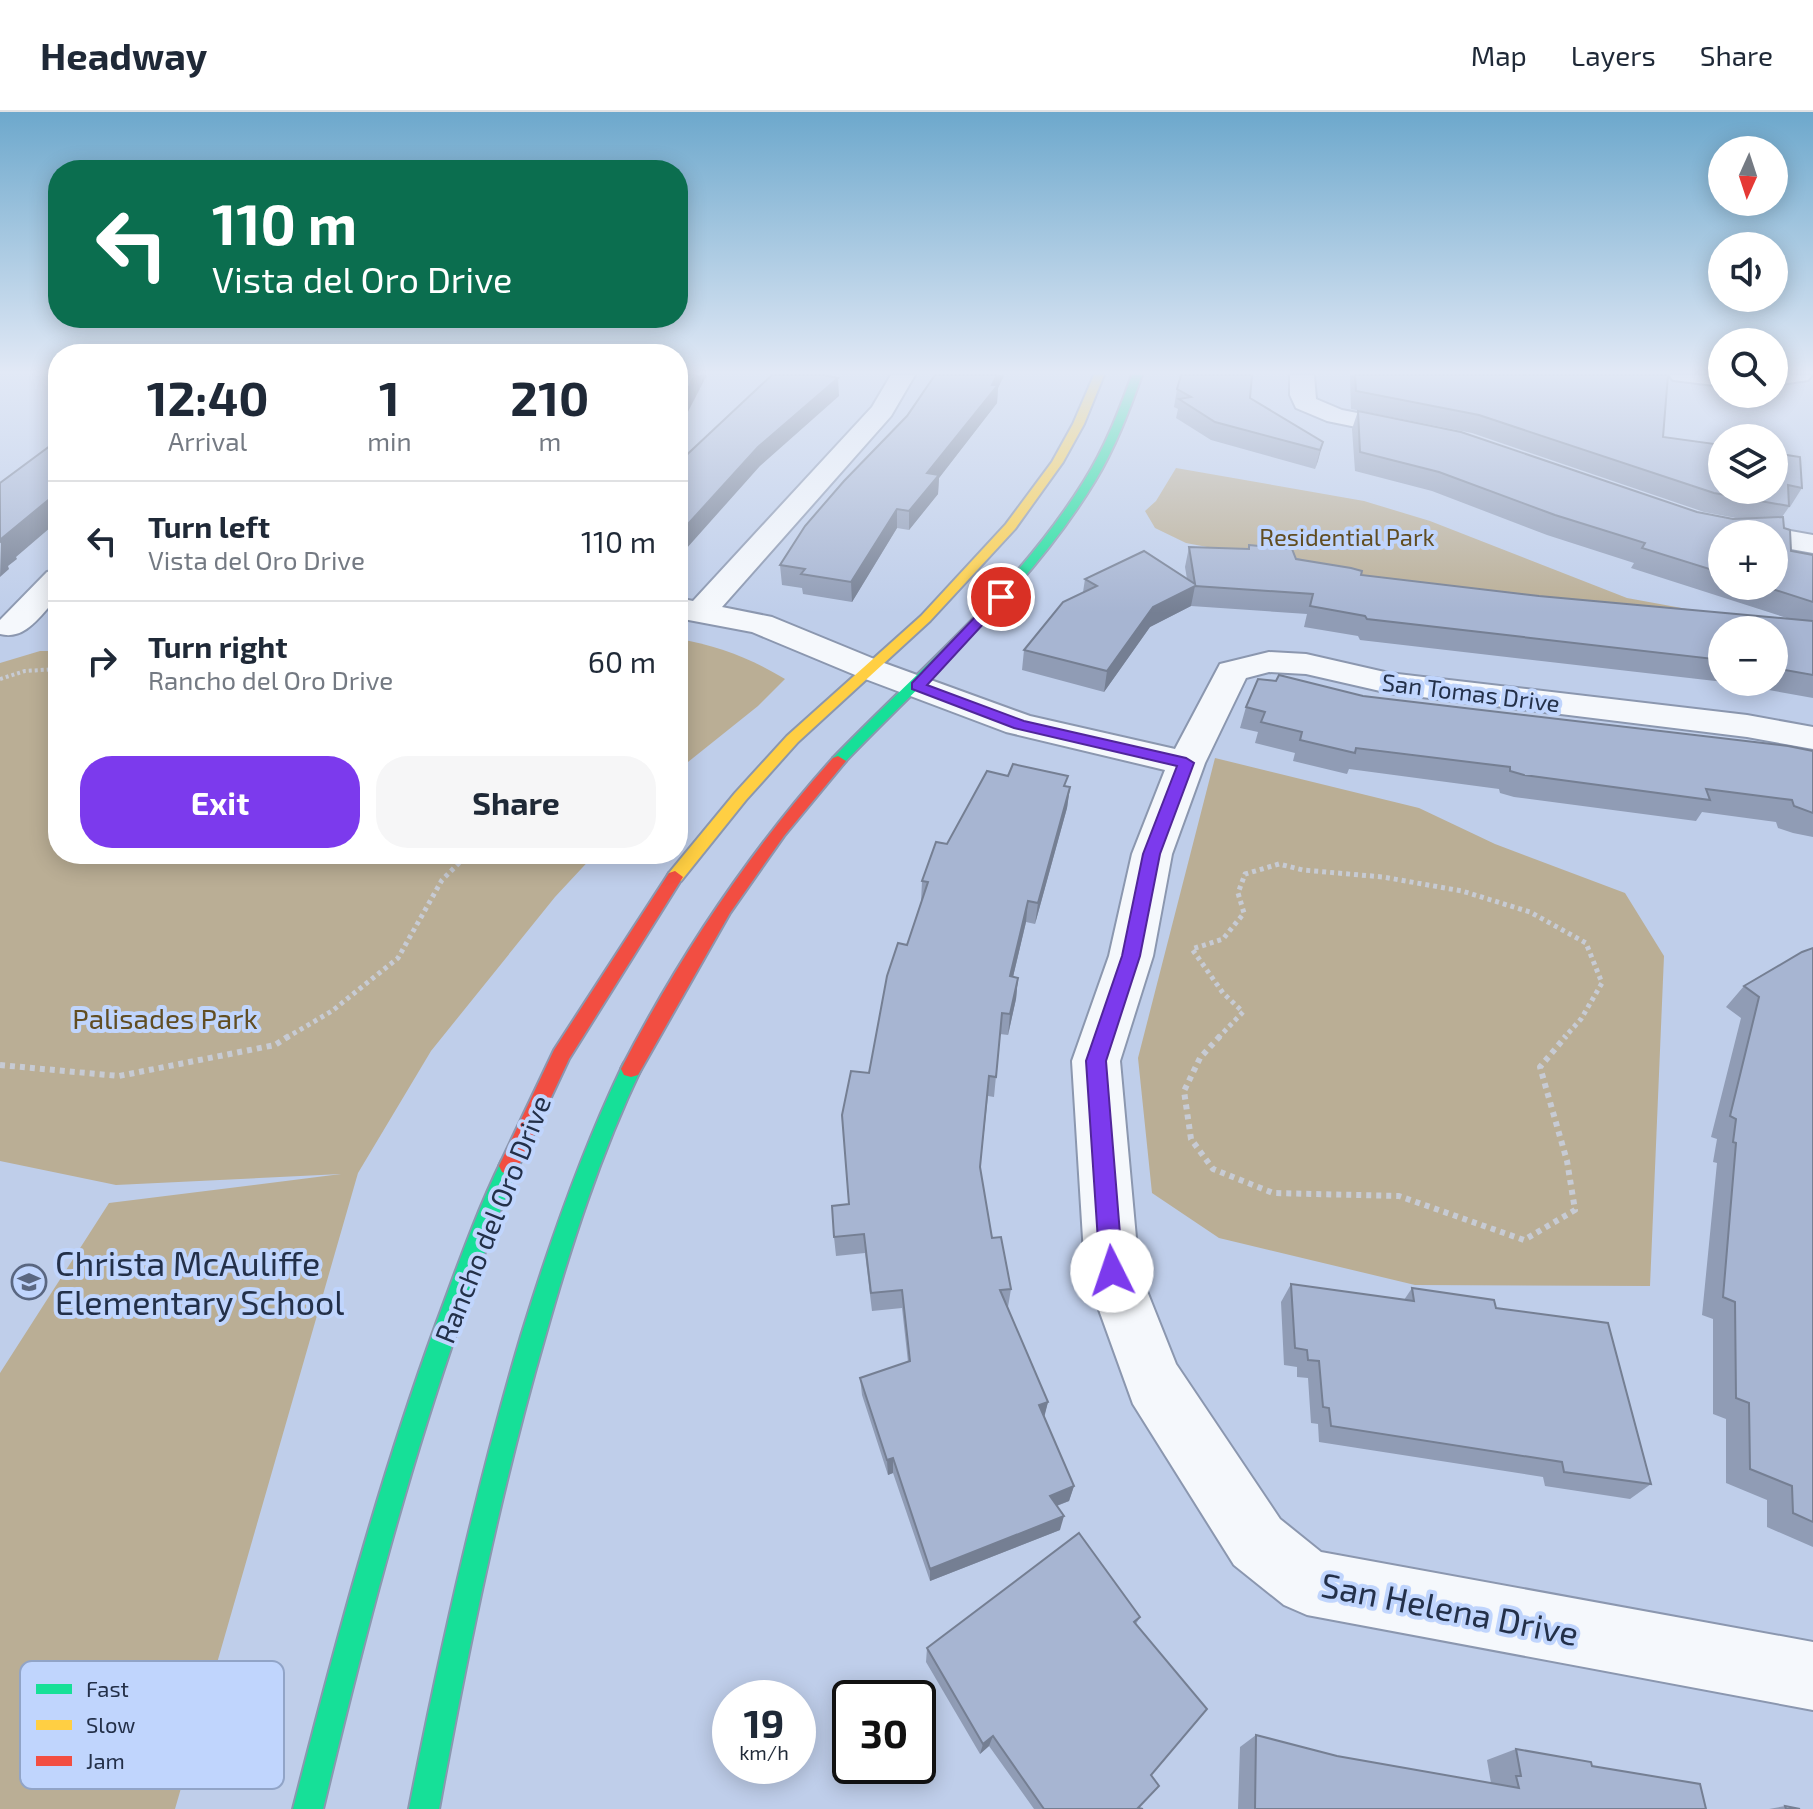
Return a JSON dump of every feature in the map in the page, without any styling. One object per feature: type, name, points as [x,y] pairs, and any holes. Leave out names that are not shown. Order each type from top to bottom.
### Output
[{"type":"main road","name":"Rancho del Oro Drive","points":[[688,861],[810,722],[872,670],[957,585],[1017,516],[1062,454]]},
{"type":"main road","points":[[424,1809],[468,1581],[515,1395],[573,1207],[631,1070],[729,899],[782,828],[859,740],[917,686],[1001,597],[1060,525],[1105,454]]},
{"type":"main road","name":"Rancho del Oro Drive","points":[[308,1809],[364,1583],[423,1390],[494,1198],[561,1055],[670,883],[686,864]]},
{"type":"street","points":[[690,610],[840,454]]},
{"type":"street","points":[[1788,540],[1813,544]]},
{"type":"street","points":[[48,589],[11,627],[48,629]]},
{"type":"street","points":[[690,610],[761,624],[872,670],[1019,724],[1186,763]]},
{"type":"street","name":"San Tomas Drive","points":[[1186,763],[1232,671],[1269,662],[1306,664],[1389,683],[1747,726],[1813,738]]},
{"type":"street","name":"San Helena Drive","points":[[1186,763],[1152,854],[1131,956],[1096,1061],[1112,1271],[1154,1383],[1257,1542],[1307,1582],[1813,1676]]},
{"type":"path","points":[[0,679],[25,671],[48,670]]},
{"type":"path","points":[[0,1065],[119,1076],[275,1045],[332,1011],[398,958],[442,880],[458,864]]},
{"type":"path","points":[[1279,864],[1303,870],[1383,877],[1462,891],[1530,912],[1586,943],[1602,983],[1581,1019],[1540,1067],[1567,1161],[1575,1210],[1524,1240],[1470,1221],[1399,1196],[1273,1193],[1213,1169],[1191,1139],[1184,1091],[1200,1058],[1243,1012],[1223,993],[1192,949],[1223,939],[1244,913],[1238,893],[1245,874],[1279,864]]},
{"type":"green space","name":"Residential Park","points":[[1176,468],[1364,501],[1430,521],[1627,598],[1725,616],[1708,616],[1708,620],[1413,586],[1186,543],[1155,528],[1145,511],[1156,501]]},
{"type":"green space","points":[[688,641],[734,654],[785,679],[758,706],[688,762]]},
{"type":"green space","name":"Palisades Park","points":[[48,651],[48,864],[586,864],[555,897],[431,1051],[358,1173],[218,1661],[20,1661],[20,1789],[181,1789],[175,1809],[0,1809],[0,1373],[109,1203],[341,1174],[116,1185],[0,1161],[0,663]]},
{"type":"green space","points":[[1215,758],[1419,808],[1495,844],[1625,893],[1664,956],[1650,1286],[1415,1285],[1219,1238],[1152,1193],[1138,1058]]},
{"type":"building","points":[[39,454],[48,454],[48,500],[0,542],[0,483]]},
{"type":"building","points":[[688,454],[751,454],[688,524]]},
{"type":"building","points":[[870,454],[942,454],[927,473],[939,475],[909,511],[897,509],[851,582],[801,574],[805,569],[780,565],[805,526]]},
{"type":"building","points":[[1369,454],[1526,454],[1697,512],[1733,519],[1783,517],[1783,520],[1708,520],[1708,569],[1642,548],[1645,543],[1555,515],[1439,472]]},
{"type":"building","points":[[1597,454],[1708,454],[1708,491]]},
{"type":"building","points":[[1788,455],[1800,457],[1802,488],[1788,485]]},
{"type":"building","points":[[1788,529],[1791,551],[1813,555],[1813,602],[1788,594]]},
{"type":"building","points":[[1249,545],[1292,549],[1296,559],[1351,568],[1362,571],[1361,575],[1539,596],[1758,616],[1708,616],[1708,658],[1367,619],[1365,616],[1310,606],[1313,594],[1195,586],[1153,607],[1107,671],[1024,650],[1063,602],[1097,586],[1085,579],[1144,551],[1195,584],[1189,547],[1249,549]]},
{"type":"building","points":[[1788,619],[1813,621],[1813,675],[1788,671]]},
{"type":"building","points":[[1279,675],[1363,696],[1813,751],[1813,813],[1794,806],[1792,800],[1706,789],[1710,800],[1524,775],[1510,771],[1510,767],[1356,748],[1355,753],[1300,740],[1302,732],[1261,722],[1265,712],[1246,707],[1258,679],[1276,681]]},
{"type":"building","points":[[1013,764],[1068,776],[1064,786],[1070,787],[1038,903],[1028,901],[1010,976],[1018,978],[1010,1014],[1002,1013],[996,1077],[989,1076],[980,1167],[992,1238],[1001,1237],[1011,1289],[1000,1290],[1048,1402],[1039,1405],[1074,1486],[1050,1496],[1064,1516],[930,1569],[893,1458],[887,1460],[860,1378],[910,1361],[902,1290],[871,1293],[864,1234],[834,1237],[832,1206],[849,1204],[842,1115],[851,1071],[869,1073],[887,976],[898,943],[907,945],[928,882],[922,881],[936,842],[947,844],[987,771],[1008,776]]},
{"type":"building","points":[[1813,948],[1813,1522],[1793,1513],[1792,1486],[1750,1469],[1749,1403],[1736,1398],[1735,1302],[1723,1297],[1736,1143],[1733,1142],[1736,1119],[1730,1116],[1759,997],[1744,986]]},
{"type":"building","points":[[1291,1284],[1414,1301],[1412,1288],[1494,1300],[1496,1308],[1608,1323],[1651,1484],[1564,1472],[1562,1462],[1331,1426],[1329,1408],[1323,1407],[1319,1361],[1308,1360],[1307,1350],[1295,1348]]},
{"type":"building","points":[[1079,1533],[1140,1617],[1134,1622],[1207,1709],[1151,1775],[1159,1786],[1138,1808],[1143,1809],[1044,1809],[993,1736],[983,1744],[927,1648]]},
{"type":"building","points":[[1256,1735],[1337,1756],[1519,1788],[1516,1776],[1521,1776],[1516,1749],[1591,1762],[1592,1766],[1700,1784],[1706,1809],[1255,1809]]},
{"type":"traffic: fast","points":[[838,761],[972,627],[1035,558],[1064,521],[1104,454]]},
{"type":"traffic: fast","points":[[424,1809],[475,1559],[522,1374],[580,1189],[631,1069]]},
{"type":"traffic: fast","points":[[308,1809],[357,1619],[411,1431],[473,1254],[509,1166]]},
{"type":"traffic: slow","points":[[688,861],[793,739],[864,677],[955,589],[1010,526],[1062,454]]},
{"type":"traffic: slow","points":[[675,877],[686,864]]},
{"type":"traffic: jam","points":[[631,1069],[724,908],[778,832],[838,761]]},
{"type":"traffic: jam","points":[[509,1166],[561,1055],[675,877]]},
{"type":"place","name":"Christa McAuliffe Elementary School","points":[[29,1282]]},
{"type":"route","points":[[1001,597],[917,686],[1019,724],[1186,763],[1152,854],[1131,956],[1096,1061],[1112,1271]]}]
